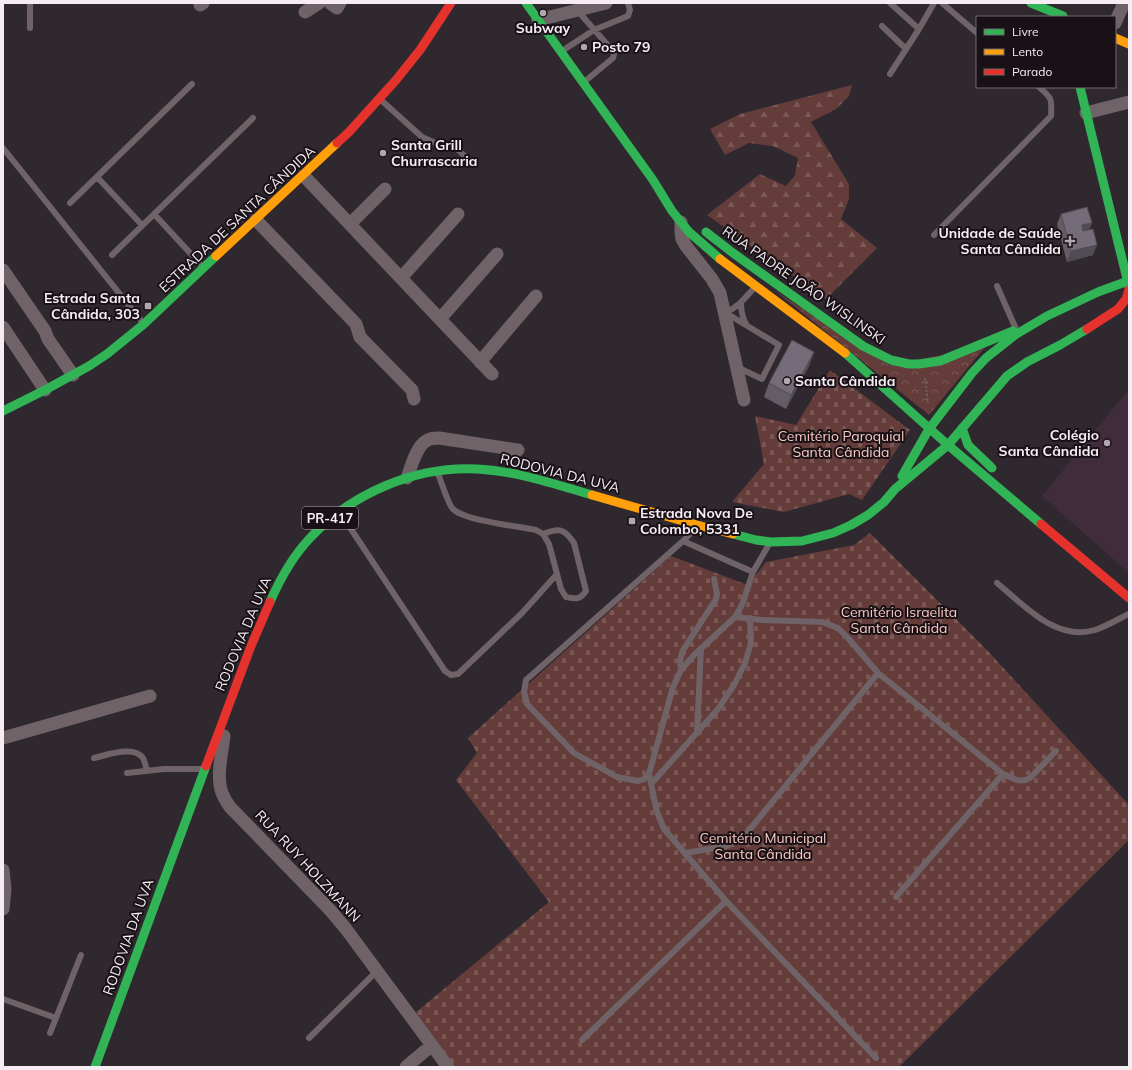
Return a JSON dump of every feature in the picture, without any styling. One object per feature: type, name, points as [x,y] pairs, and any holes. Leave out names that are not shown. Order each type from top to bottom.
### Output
[{"type":"main road","name":"ESTRADA DE SANTA CÂNDIDA","points":[[3,411],[73,376],[107,354],[144,324],[304,176],[349,132],[412,60],[451,3]]},
{"type":"main road","name":"RUA PADRE JOÃO WISLINSKI","points":[[526,3],[653,180],[672,211],[683,217],[699,241],[712,253],[840,349],[929,429],[1102,574]]},
{"type":"main road","points":[[1031,3],[1062,16]]},
{"type":"main road","points":[[1031,3],[1045,16]]},
{"type":"main road","points":[[1060,3],[1064,16]]},
{"type":"main road","points":[[1116,38],[1129,44]]},
{"type":"main road","points":[[1080,88],[1118,248],[1129,281],[1129,287]]},
{"type":"main road","name":"RUA PADRE JOÃO WISLINSKI","points":[[697,224],[718,242],[863,346],[895,362],[924,365],[936,362],[949,358],[1047,316]]},
{"type":"main road","points":[[1113,260],[1118,248]]},
{"type":"main road","points":[[1098,292],[1104,280]]},
{"type":"main road","points":[[1108,289],[1129,281]]},
{"type":"main road","points":[[756,286],[765,284],[774,287],[792,299],[815,311]]},
{"type":"main road","points":[[1047,316],[1098,292],[1108,289],[1116,287],[1123,289],[1128,294],[1118,309],[1060,345]]},
{"type":"main road","points":[[1060,345],[1129,312]]},
{"type":"main road","name":"RODOVIA DA UVA","points":[[895,489],[929,429],[972,373],[986,358],[1015,334],[1047,316]]},
{"type":"main road","name":"RODOVIA DA UVA","points":[[95,1067],[204,769],[261,620],[281,579],[294,558],[322,525],[339,511],[364,495],[386,485],[407,478],[436,470],[482,470],[524,476],[756,540],[771,542],[816,538],[833,533],[868,515],[884,502],[895,489],[948,445],[1007,376],[1027,362],[1060,345]]},
{"type":"main road","points":[[962,428],[968,445],[999,475]]},
{"type":"main road","points":[[1010,485],[1129,598]]},
{"type":"street","points":[[306,12],[319,3]]},
{"type":"street","points":[[330,3],[337,8],[340,3]]},
{"type":"street","points":[[538,20],[606,3]]},
{"type":"street","points":[[1116,21],[1124,3]]},
{"type":"street","points":[[1086,113],[1129,102]]},
{"type":"street","points":[[304,176],[492,374]]},
{"type":"street","points":[[350,224],[385,189]]},
{"type":"street","points":[[401,278],[458,214]]},
{"type":"street","points":[[683,217],[682,239],[716,285],[720,293],[744,400]]},
{"type":"street","points":[[256,220],[356,324],[360,337],[412,390],[414,399]]},
{"type":"street","points":[[440,319],[497,254]]},
{"type":"street","points":[[3,270],[45,331],[48,339],[73,376]]},
{"type":"street","points":[[480,362],[536,296]]},
{"type":"street","points":[[3,327],[45,390]]},
{"type":"street","points":[[407,478],[420,447],[424,442],[431,438],[518,450]]},
{"type":"street","points":[[3,738],[150,696]]},
{"type":"street","name":"RUA RUY HOLZMANN","points":[[227,709],[220,782],[225,800],[230,807],[331,911],[378,971],[448,1067]]},
{"type":"street","points":[[3,870],[5,889],[3,910]]},
{"type":"street","points":[[406,1067],[432,1045]]},
{"type":"street","points":[[84,1067],[101,1052]]},
{"type":"lane","points":[[30,3],[30,28]]},
{"type":"lane","points":[[561,52],[594,30],[628,16],[630,10],[628,3]]},
{"type":"lane","points":[[890,3],[919,29]]},
{"type":"lane","points":[[890,74],[934,3]]},
{"type":"lane","points":[[942,3],[976,33]]},
{"type":"lane","points":[[577,10],[614,54],[613,58],[583,83]]},
{"type":"lane","points":[[882,26],[906,49]]},
{"type":"lane","points":[[70,203],[192,84]]},
{"type":"lane","points":[[934,235],[1051,116],[1052,106],[1049,96],[1040,88]]},
{"type":"lane","points":[[380,98],[422,137],[438,144],[454,146],[470,161]]},
{"type":"lane","points":[[112,255],[253,118]]},
{"type":"lane","points":[[3,148],[144,324]]},
{"type":"lane","points":[[97,177],[142,225]]},
{"type":"lane","points":[[154,214],[204,269]]},
{"type":"lane","points":[[724,312],[731,310],[741,303],[756,286]]},
{"type":"lane","points":[[997,286],[1016,329]]},
{"type":"lane","points":[[741,303],[742,318],[746,326]]},
{"type":"lane","points":[[724,312],[779,345],[762,379],[737,367]]},
{"type":"lane","points":[[436,470],[451,507],[458,513],[470,518],[536,530],[543,534],[549,544],[561,589],[566,597],[576,599],[583,596],[586,591],[574,543],[569,536],[561,530],[555,529],[543,534]]},
{"type":"lane","points":[[339,511],[444,671],[451,675],[458,674],[522,613],[557,574]]},
{"type":"lane","points":[[699,525],[526,680],[524,692],[528,704],[574,753],[616,778],[638,781],[644,779],[648,774],[673,687],[681,670],[701,648],[735,617],[742,605],[753,572],[771,542]]},
{"type":"lane","points":[[682,541],[753,572]]},
{"type":"lane","points":[[681,670],[680,662],[682,652],[716,599],[717,594],[714,580]]},
{"type":"lane","points":[[997,583],[1038,618],[1051,625],[1070,631],[1084,632],[1096,630],[1129,614]]},
{"type":"lane","points":[[735,617],[822,622],[838,628],[878,673],[1003,774],[1021,781],[1025,781],[1030,778],[1056,751]]},
{"type":"lane","points":[[651,784],[718,709],[734,685],[745,663],[751,643],[750,618]]},
{"type":"lane","points":[[697,733],[701,648]]},
{"type":"lane","points":[[685,853],[727,846],[746,834],[878,673]]},
{"type":"lane","points":[[94,758],[126,751],[134,752],[140,754],[143,758],[147,771]]},
{"type":"lane","points":[[127,773],[164,769],[204,769]]},
{"type":"lane","points":[[648,774],[657,812],[664,829],[726,901],[876,1058]]},
{"type":"lane","points":[[896,896],[1003,774]]},
{"type":"lane","points":[[582,1040],[726,901]]},
{"type":"lane","points":[[50,1033],[81,954]]},
{"type":"lane","points":[[309,1038],[378,971]]},
{"type":"lane","points":[[3,999],[56,1018]]},
{"type":"path","points":[[924,365],[928,408]]},
{"type":"shaded area","name":"Colégio Santa Cândida","points":[[1129,389],[1129,573],[1042,496]]},
{"type":"green space","points":[[852,85],[849,96],[836,109],[811,122],[849,184],[849,199],[841,219],[877,248],[826,299],[707,215],[760,174],[786,186],[795,175],[798,158],[773,146],[749,143],[725,155],[710,129],[740,114]]},
{"type":"green space","points":[[774,290],[889,365],[985,347],[929,415]]},
{"type":"green space","name":"Cemitério Paroquial Santa Cândida","points":[[830,370],[910,430],[862,500],[849,494],[784,512],[732,502],[764,464],[755,416],[796,425]]},
{"type":"green space","name":"Cemitério Municipal Santa Cândida","points":[[870,533],[986,649],[1129,805],[1129,840],[899,1067],[455,1067],[415,1013],[549,902],[456,780],[477,753],[468,738],[671,556],[748,585],[766,562],[854,545]]},
{"type":"building","points":[[1087,207],[1092,223],[1082,225],[1083,231],[1093,229],[1097,245],[1071,251],[1061,214]]},
{"type":"building","name":"Santa Cândida","points":[[792,340],[814,352],[791,395],[769,383]]},
{"type":"traffic: fast","points":[[526,3],[653,180],[672,211],[689,232],[720,259]]},
{"type":"traffic: fast","points":[[1031,3],[1063,16]]},
{"type":"traffic: fast","points":[[1080,88],[1129,287]]},
{"type":"traffic: fast","points":[[706,232],[863,346],[891,360],[909,364],[940,361],[1013,331]]},
{"type":"traffic: fast","points":[[3,411],[89,366],[107,354],[144,324],[216,256]]},
{"type":"traffic: fast","points":[[902,476],[929,429],[972,373],[986,358],[1015,335],[1047,316],[1098,292],[1128,281]]},
{"type":"traffic: fast","points":[[733,534],[771,542],[802,541],[833,533],[851,525],[868,515],[884,502],[895,489],[948,445],[1007,376],[1027,362],[1087,329]]},
{"type":"traffic: fast","points":[[845,353],[948,445],[1041,524]]},
{"type":"traffic: fast","points":[[962,428],[968,445],[992,468]]},
{"type":"traffic: fast","points":[[270,602],[283,576],[298,552],[327,522],[345,508],[365,496],[408,478],[431,472],[454,469],[492,470],[535,479],[592,495]]},
{"type":"traffic: fast","points":[[95,1067],[206,766]]},
{"type":"traffic: slow","points":[[1116,38],[1129,44]]},
{"type":"traffic: slow","points":[[216,256],[337,143]]},
{"type":"traffic: slow","points":[[720,259],[845,353]]},
{"type":"traffic: slow","points":[[592,495],[733,534]]},
{"type":"traffic: jam","points":[[337,143],[349,132],[396,80],[420,50],[451,3]]},
{"type":"traffic: jam","points":[[1087,329],[1118,309],[1126,299],[1129,290]]},
{"type":"traffic: jam","points":[[1041,524],[1129,598]]},
{"type":"traffic: jam","points":[[206,766],[251,646],[270,602]]},
{"type":"place","name":"Subway","points":[[543,13]]},
{"type":"place","name":"Posto 79","points":[[584,47]]},
{"type":"place","name":"Santa Grill Churrascaria","points":[[383,153]]},
{"type":"place","name":"Unidade de Saúde Santa Cândida","points":[[1070,241]]},
{"type":"place","name":"Estrada Santa Cândida, 303","points":[[148,306]]},
{"type":"place","name":"Santa Cândida","points":[[787,381]]},
{"type":"place","name":"Colégio Santa Cândida","points":[[1107,443]]},
{"type":"place","name":"Estrada Nova De Colombo, 5331","points":[[632,521]]},
{"type":"park label","name":"Cemitério Israelita Santa Cândida","points":[[899,620]]}]
